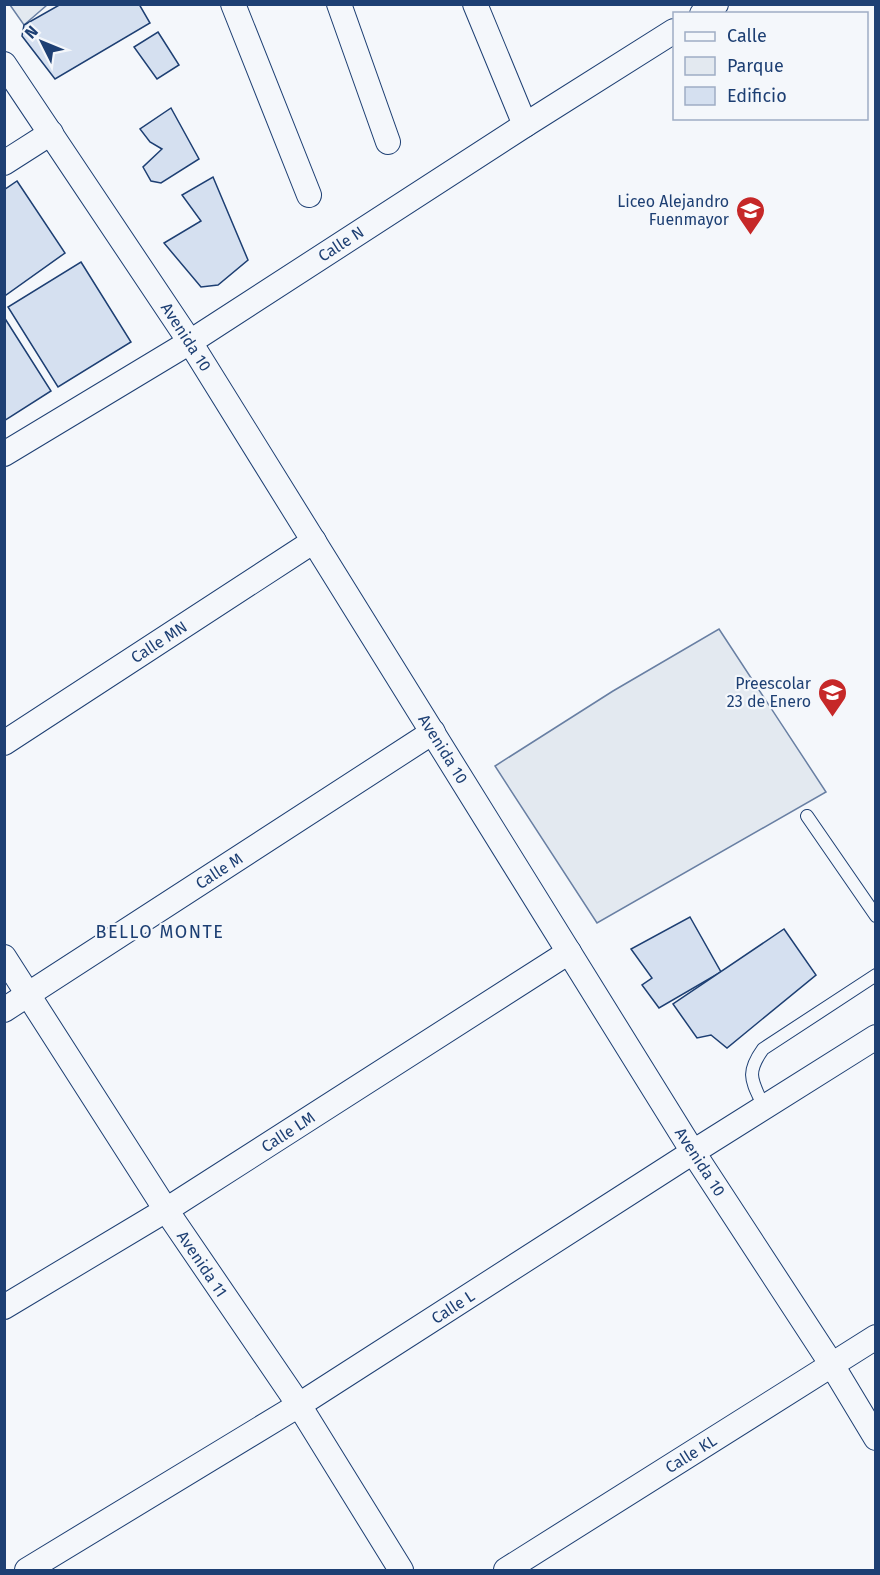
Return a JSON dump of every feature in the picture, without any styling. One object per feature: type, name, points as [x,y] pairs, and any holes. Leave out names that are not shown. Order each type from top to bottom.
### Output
[{"type":"street","points":[[233,4],[309,195]]},
{"type":"street","points":[[339,4],[388,142]]},
{"type":"street","points":[[475,4],[525,124]]},
{"type":"street","name":"Calle N","points":[[4,454],[190,342],[525,124],[673,32]]},
{"type":"street","name":"Avenida 10","points":[[4,64],[190,342],[693,1152],[832,1365],[876,1438]]},
{"type":"street","points":[[4,163],[51,133]]},
{"type":"street","name":"Calle MN","points":[[4,743],[314,541]]},
{"type":"street","name":"Calle M","points":[[4,1010],[433,732]]},
{"type":"street","name":"Calle LM","points":[[4,1307],[166,1210],[569,952]]},
{"type":"street","name":"Avenida 11","points":[[4,957],[166,1210],[299,1406],[401,1570]]},
{"type":"street","name":"Calle L","points":[[27,1570],[299,1406],[876,1037]]},
{"type":"street","name":"Calle KL","points":[[506,1570],[876,1336]]},
{"type":"lane","points":[[807,816],[876,916]]},
{"type":"lane","points":[[764,1107],[751,1072],[755,1060],[763,1049],[876,975]]},
{"type":"green space","points":[[10,5],[47,5],[24,25]]},
{"type":"green space","points":[[719,629],[826,792],[597,923],[495,766],[613,691]]},
{"type":"building","points":[[61,4],[139,4],[150,23],[55,79],[22,36],[24,25]]},
{"type":"building","points":[[158,32],[179,65],[157,79],[134,47]]},
{"type":"building","points":[[171,108],[199,159],[161,183],[151,181],[143,167],[162,149],[150,142],[140,129]]},
{"type":"building","points":[[213,177],[248,260],[218,285],[201,287],[164,243],[201,221],[182,195]]},
{"type":"building","points":[[17,181],[65,253],[6,295],[4,293],[4,190]]},
{"type":"building","points":[[81,262],[131,342],[58,387],[8,307]]},
{"type":"building","points":[[4,317],[51,391],[4,421]]},
{"type":"building","points":[[690,917],[721,972],[659,1008],[642,985],[652,978],[631,949]]},
{"type":"building","points":[[784,929],[816,975],[727,1048],[711,1035],[697,1038],[673,1004]]},
{"type":"place","name":"Liceo Alejandro Fuenmayor","points":[[750,236]]},
{"type":"place","name":"Preescolar 23 de Enero","points":[[832,718]]},
{"type":"district","name":"BELLO MONTE","points":[[160,932]]}]
